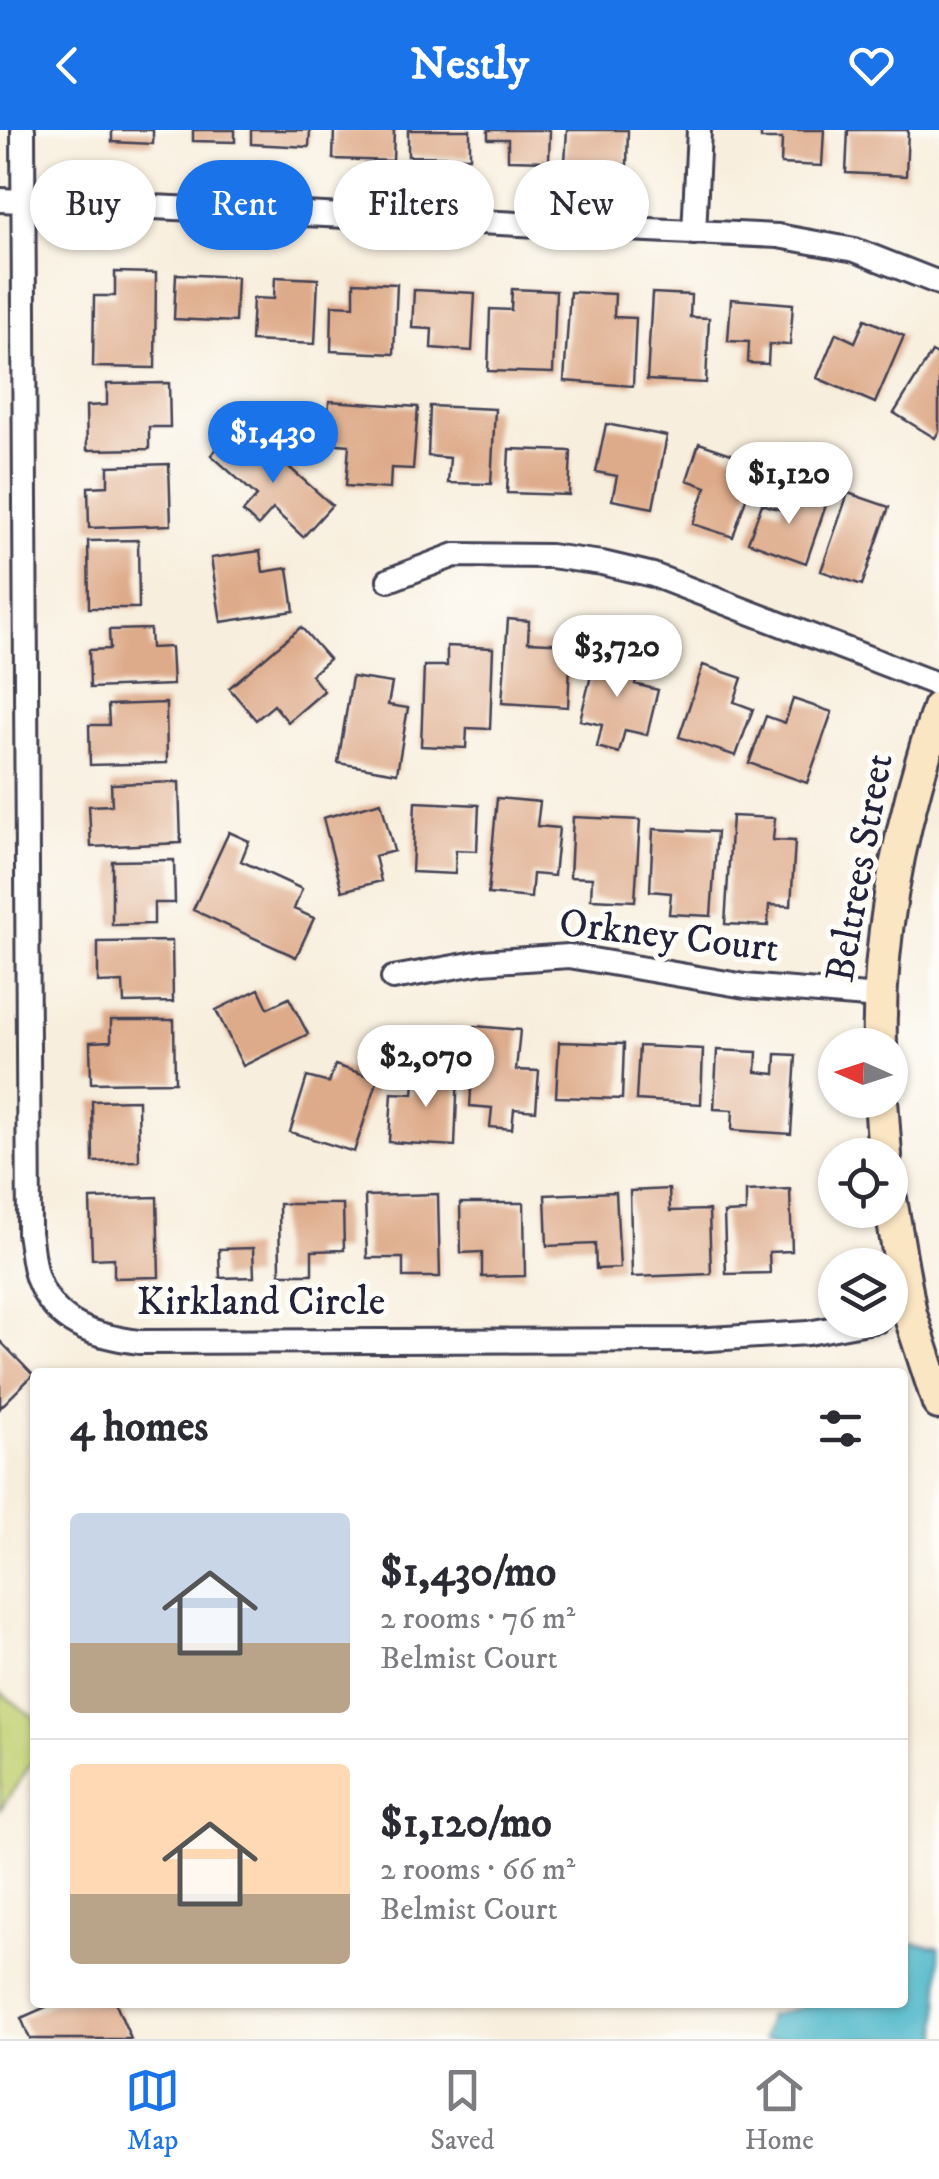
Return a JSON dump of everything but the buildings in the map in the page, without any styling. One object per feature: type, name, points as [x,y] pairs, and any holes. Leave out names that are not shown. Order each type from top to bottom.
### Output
[{"type":"street","name":"Kirkland Circle","points":[[23,130],[12,201],[29,1233],[38,1280],[61,1316],[98,1337],[139,1342],[694,1340],[818,1331]]},
{"type":"street","points":[[694,232],[699,130]]},
{"type":"street","points":[[12,201],[778,236],[855,250],[939,283]]},
{"type":"street","points":[[389,580],[455,555],[550,556],[602,562],[652,576],[939,685]]},
{"type":"street","name":"Beltrees Street","points":[[880,1028],[887,916],[902,834],[939,708]]},
{"type":"street","name":"Orkney Court","points":[[392,978],[482,962],[568,956],[745,986],[879,996]]},
{"type":"street","points":[[904,1338],[939,1403]]},
{"type":"green space","points":[[0,1692],[30,1714],[30,1765],[0,1810]]},
{"type":"water","points":[[908,1942],[939,1947],[939,2039],[763,2039],[769,2016],[797,2008],[908,2008]]}]
